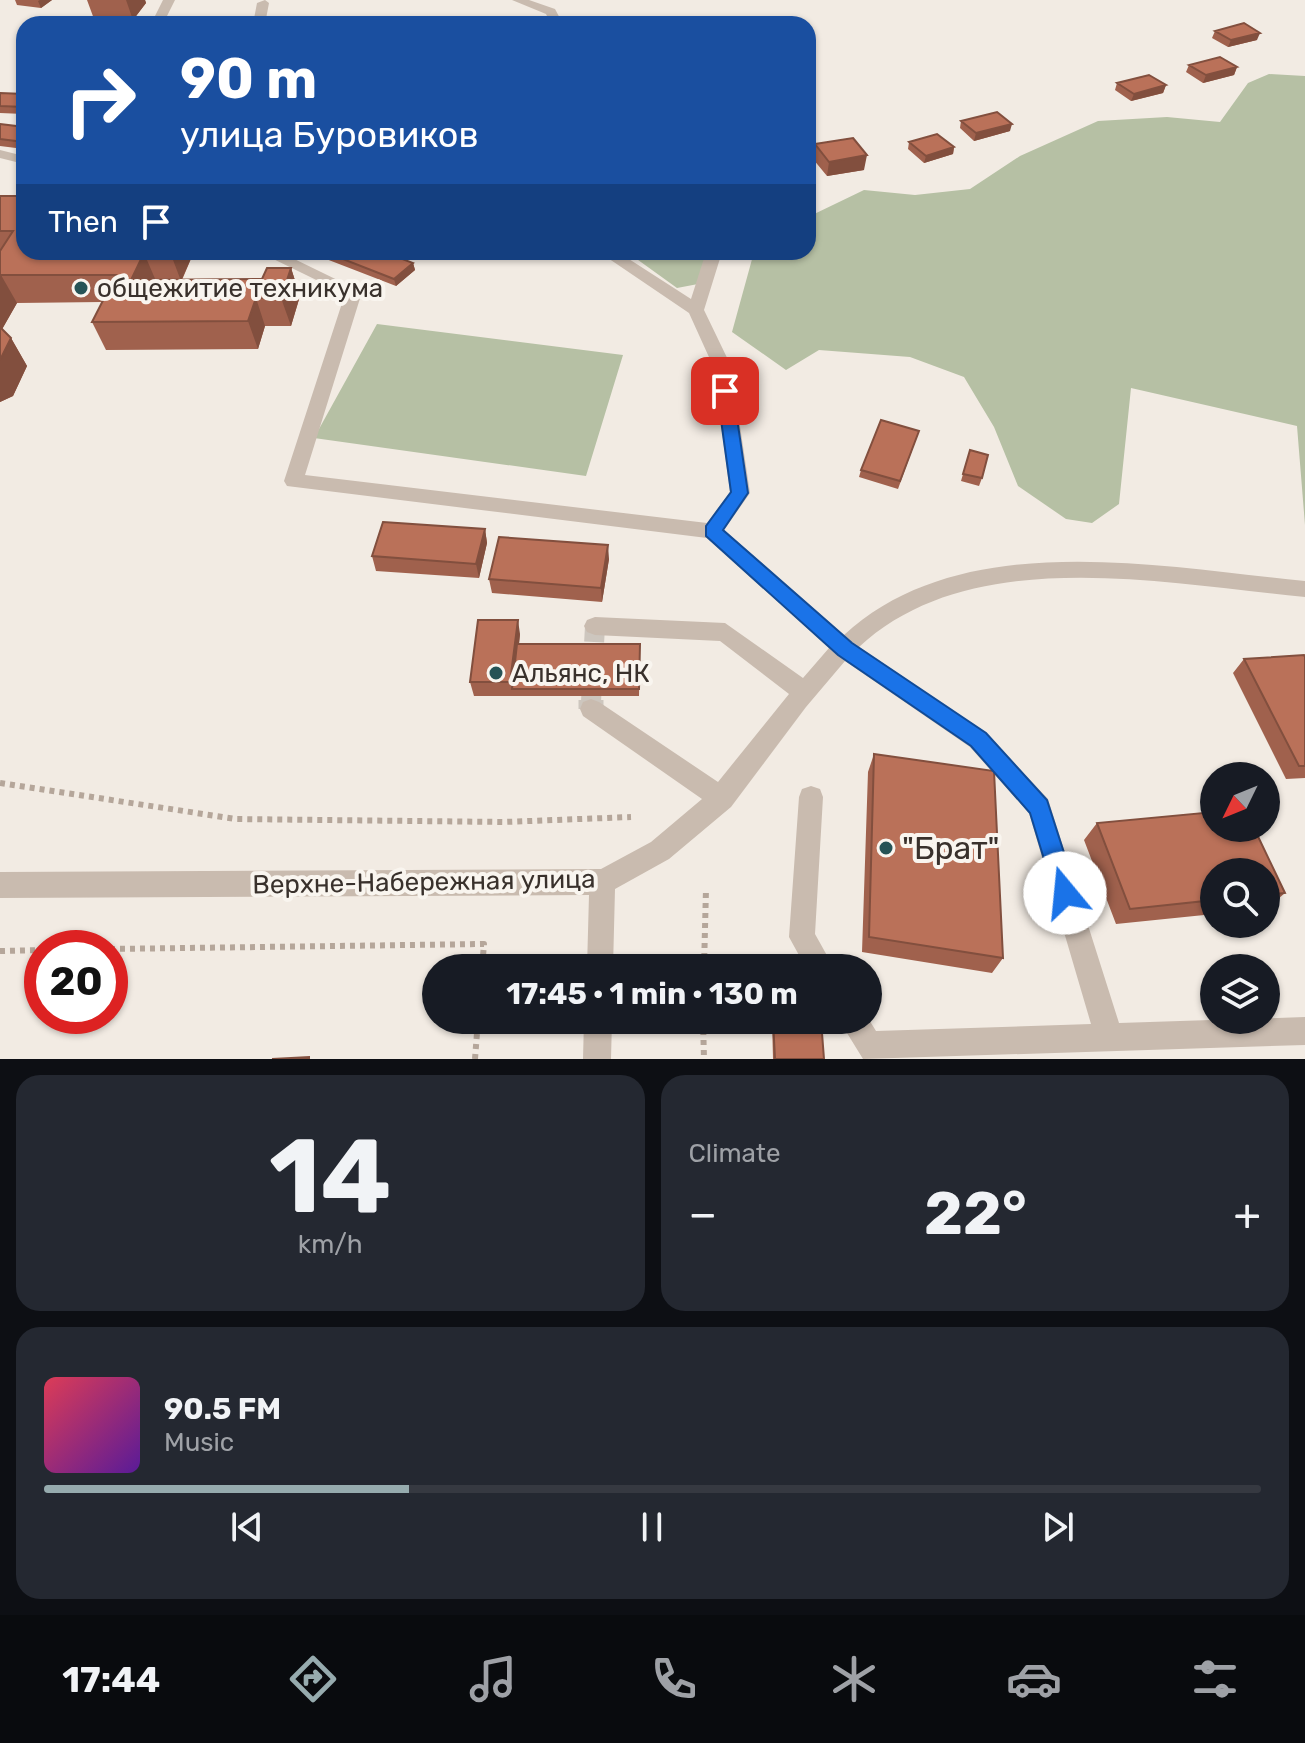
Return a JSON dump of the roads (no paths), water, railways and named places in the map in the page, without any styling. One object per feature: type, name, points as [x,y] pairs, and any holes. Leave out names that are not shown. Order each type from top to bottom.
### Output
[{"type":"street","points":[[518,0],[551,12],[553,16]]},
{"type":"street","points":[[261,16],[263,3]]},
{"type":"street","points":[[284,260],[354,292],[294,481],[712,531],[845,649],[978,740],[1039,807],[1109,1037]]},
{"type":"street","points":[[619,260],[696,310],[722,366],[740,493],[712,531]]},
{"type":"street","points":[[696,310],[712,260]]},
{"type":"street","name":"Верхне-Набережная улица","points":[[0,885],[602,882],[632,869],[665,849],[722,799],[804,692],[845,649],[889,612],[943,587],[994,574],[1072,570],[1305,589]]},
{"type":"street","points":[[595,626],[725,632],[804,692]]},
{"type":"street","points":[[591,709],[722,799]]},
{"type":"street","points":[[811,797],[802,937],[812,954]]},
{"type":"street","points":[[600,954],[602,882]]},
{"type":"street","points":[[863,1034],[876,1052],[1109,1037],[1305,1031]]},
{"type":"street","points":[[597,1059],[598,1034]]},
{"type":"tunnel","points":[[591,702],[595,626]]},
{"type":"tunnel","points":[[591,702],[591,709]]},
{"type":"place","name":"общежитие техникума","points":[[81,288]]},
{"type":"place","name":"Альянс, НК","points":[[496,673]]},
{"type":"place","name":"\"Брат\"","points":[[886,848]]}]
